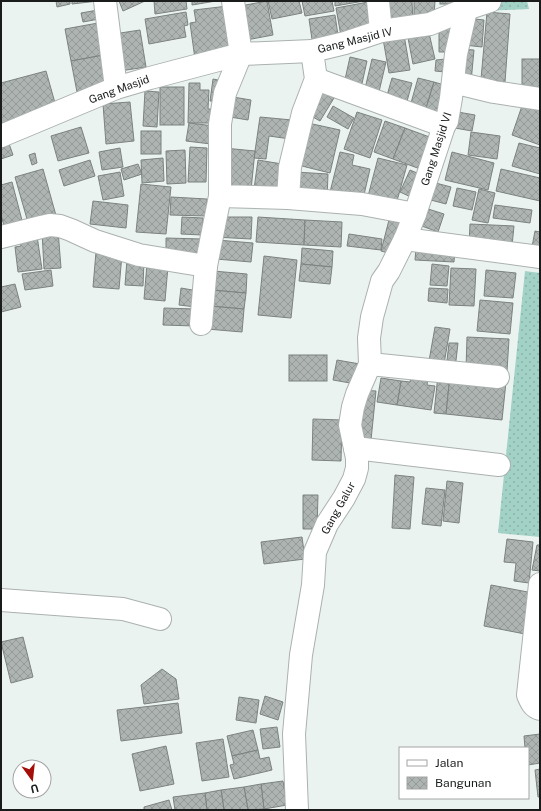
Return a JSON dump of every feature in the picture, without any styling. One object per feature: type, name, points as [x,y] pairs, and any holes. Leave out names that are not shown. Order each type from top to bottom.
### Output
[{"type":"street","points":[[105,1],[116,88]]},
{"type":"street","points":[[201,324],[206,266],[220,196],[220,124],[225,93],[241,54],[233,1]]},
{"type":"street","points":[[378,1],[381,31]]},
{"type":"street","name":"Gang Masjid IV","points":[[241,54],[312,51],[345,43],[381,31],[430,24],[467,5],[490,1]]},
{"type":"street","name":"Gang Masjid VI","points":[[405,239],[447,121],[456,54],[467,5]]},
{"type":"street","points":[[288,198],[290,168],[303,113],[316,79],[312,51]]},
{"type":"street","name":"Gang Masjid","points":[[1,136],[116,88],[241,54]]},
{"type":"street","points":[[316,79],[444,126]]},
{"type":"street","points":[[453,82],[494,92],[540,99]]},
{"type":"street","points":[[220,196],[288,198],[362,204],[415,214]]},
{"type":"street","points":[[1,237],[50,225],[60,226],[95,241],[139,255],[206,266]]},
{"type":"street","points":[[405,239],[540,257]]},
{"type":"street","name":"Gang Galur","points":[[297,810],[294,734],[301,655],[313,585],[315,552],[326,524],[344,498],[354,479],[357,463],[350,425],[357,394],[370,364],[369,338],[372,317],[382,281],[389,271],[405,239]]},
{"type":"street","points":[[370,364],[498,377]]},
{"type":"street","points":[[355,448],[499,465]]},
{"type":"street","points":[[540,584],[528,694],[532,704],[540,710]]},
{"type":"street","points":[[1,600],[123,609],[160,619]]},
{"type":"green space","points":[[466,1],[527,1],[529,9],[463,12]]},
{"type":"green space","points":[[525,271],[540,273],[540,537],[498,533]]},
{"type":"building","points":[[56,1],[70,1],[70,4],[57,7]]},
{"type":"building","points":[[72,1],[98,1],[72,4]]},
{"type":"building","points":[[119,1],[145,1],[123,11]]},
{"type":"building","points":[[154,1],[186,1],[187,9],[155,14]]},
{"type":"building","points":[[192,1],[216,1],[192,5]]},
{"type":"building","points":[[267,1],[273,35],[241,41],[235,7]]},
{"type":"building","points":[[268,1],[299,1],[302,13],[272,19]]},
{"type":"building","points":[[302,1],[332,1],[334,11],[305,16]]},
{"type":"building","points":[[335,1],[364,1],[335,6]]},
{"type":"building","points":[[379,1],[412,1],[413,22],[380,24]]},
{"type":"building","points":[[414,1],[435,1],[434,15],[414,15]]},
{"type":"building","points":[[440,1],[455,1],[455,4],[440,4]]},
{"type":"building","points":[[368,2],[374,29],[341,36],[336,8]]},
{"type":"building","points":[[228,6],[234,54],[195,59],[190,23],[196,22],[194,10]]},
{"type":"building","points":[[98,10],[99,19],[83,22],[81,13]]},
{"type":"building","points":[[186,12],[188,25],[184,26],[186,37],[149,44],[145,19]]},
{"type":"building","points":[[487,12],[510,14],[505,82],[481,79]]},
{"type":"building","points":[[335,15],[339,42],[313,46],[309,19]]},
{"type":"building","points":[[466,18],[484,20],[482,47],[464,45]]},
{"type":"building","points":[[98,23],[104,55],[71,61],[65,29]]},
{"type":"building","points":[[439,26],[454,26],[453,52],[439,52]]},
{"type":"building","points":[[403,29],[410,70],[389,73],[382,33]]},
{"type":"building","points":[[140,30],[146,67],[120,71],[114,34]]},
{"type":"building","points":[[429,33],[435,59],[413,64],[408,38]]},
{"type":"building","points":[[461,49],[474,50],[471,82],[458,80]]},
{"type":"building","points":[[104,55],[110,86],[77,92],[71,61]]},
{"type":"building","points":[[350,57],[367,61],[361,88],[344,84]]},
{"type":"building","points":[[372,59],[386,62],[378,96],[364,93]]},
{"type":"building","points":[[446,59],[445,72],[435,71],[436,60]]},
{"type":"building","points":[[522,59],[540,59],[540,91],[522,91]]},
{"type":"building","points":[[46,71],[57,110],[1,125],[1,83]]},
{"type":"building","points":[[392,78],[412,83],[406,105],[386,99]]},
{"type":"building","points":[[418,78],[434,82],[424,115],[409,110]]},
{"type":"building","points":[[213,79],[223,81],[221,102],[210,101]]},
{"type":"building","points":[[434,82],[451,87],[442,120],[424,115]]},
{"type":"building","points":[[189,83],[200,83],[200,90],[209,90],[208,109],[217,109],[217,123],[188,123]]},
{"type":"building","points":[[160,87],[184,87],[184,125],[160,125]]},
{"type":"building","points":[[319,89],[334,98],[320,121],[304,112]]},
{"type":"building","points":[[145,91],[159,92],[157,127],[143,126]]},
{"type":"building","points":[[227,96],[251,100],[248,120],[224,116]]},
{"type":"building","points":[[524,100],[540,105],[540,145],[512,135]]},
{"type":"building","points":[[130,102],[134,141],[106,144],[103,104]]},
{"type":"building","points":[[333,106],[354,118],[348,129],[327,117]]},
{"type":"building","points":[[452,111],[475,115],[472,131],[449,127]]},
{"type":"building","points":[[357,112],[382,120],[370,158],[344,149]]},
{"type":"building","points":[[260,117],[292,120],[290,139],[269,136],[266,159],[254,158]]},
{"type":"building","points":[[385,121],[405,128],[393,159],[374,152]]},
{"type":"building","points":[[189,123],[214,126],[211,144],[186,141]]},
{"type":"building","points":[[308,123],[340,130],[330,173],[298,165]]},
{"type":"building","points":[[81,127],[89,153],[58,161],[51,136]]},
{"type":"building","points":[[405,128],[435,139],[423,170],[393,159]]},
{"type":"building","points":[[141,131],[161,131],[161,154],[141,154]]},
{"type":"building","points":[[471,132],[500,136],[497,159],[468,155]]},
{"type":"building","points":[[7,138],[13,155],[1,159],[1,140]]},
{"type":"building","points":[[519,143],[540,148],[540,174],[512,166]]},
{"type":"building","points":[[190,147],[207,148],[206,182],[188,182]]},
{"type":"building","points":[[120,148],[123,167],[102,170],[99,152]]},
{"type":"building","points":[[224,148],[255,151],[251,190],[220,188]]},
{"type":"building","points":[[185,150],[186,183],[167,184],[166,151]]},
{"type":"building","points":[[340,152],[354,155],[352,165],[370,169],[363,199],[330,192]]},
{"type":"building","points":[[452,152],[494,163],[488,190],[445,180]]},
{"type":"building","points":[[35,153],[37,163],[32,165],[29,155]]},
{"type":"building","points":[[163,158],[164,181],[142,183],[141,160]]},
{"type":"building","points":[[378,158],[407,165],[395,208],[367,200]]},
{"type":"building","points":[[90,160],[95,176],[64,186],[59,170]]},
{"type":"building","points":[[258,160],[288,165],[284,193],[254,189]]},
{"type":"building","points":[[138,164],[142,174],[124,180],[121,169]]},
{"type":"building","points":[[43,169],[57,219],[29,226],[15,177]]},
{"type":"building","points":[[501,169],[540,178],[540,201],[496,191]]},
{"type":"building","points":[[410,170],[424,176],[413,198],[400,192]]},
{"type":"building","points":[[120,172],[124,196],[103,200],[98,176]]},
{"type":"building","points":[[295,172],[328,174],[327,198],[294,196]]},
{"type":"building","points":[[428,181],[451,187],[446,204],[423,198]]},
{"type":"building","points":[[12,182],[24,228],[6,233],[1,215],[1,185]]},
{"type":"building","points":[[141,184],[171,187],[166,234],[136,232]]},
{"type":"building","points":[[457,188],[476,192],[472,210],[453,206]]},
{"type":"building","points":[[479,189],[495,193],[488,223],[472,220]]},
{"type":"building","points":[[171,197],[207,199],[206,216],[170,215]]},
{"type":"building","points":[[93,201],[128,205],[126,228],[90,224]]},
{"type":"building","points":[[495,205],[532,210],[530,223],[493,218]]},
{"type":"building","points":[[425,208],[444,214],[438,232],[419,225]]},
{"type":"building","points":[[182,217],[203,218],[202,235],[181,234]]},
{"type":"building","points":[[219,217],[252,217],[251,239],[214,237]]},
{"type":"building","points":[[258,217],[305,220],[304,245],[256,242]]},
{"type":"building","points":[[305,220],[342,222],[341,247],[304,245]]},
{"type":"building","points":[[389,220],[404,224],[396,255],[381,251]]},
{"type":"building","points":[[470,224],[514,226],[512,246],[469,244]]},
{"type":"building","points":[[58,230],[61,268],[44,269],[42,231]]},
{"type":"building","points":[[535,231],[540,232],[540,254],[531,252]]},
{"type":"building","points":[[349,234],[382,239],[381,250],[347,246]]},
{"type":"building","points":[[37,236],[42,269],[18,272],[15,247],[21,246],[20,238]]},
{"type":"building","points":[[166,238],[202,239],[202,258],[166,257]]},
{"type":"building","points":[[217,240],[253,243],[251,262],[216,259]]},
{"type":"building","points":[[302,248],[333,251],[332,267],[301,264]]},
{"type":"building","points":[[416,248],[455,249],[454,262],[415,260]]},
{"type":"building","points":[[96,252],[122,254],[119,289],[93,287]]},
{"type":"building","points":[[264,256],[297,260],[291,318],[258,315]]},
{"type":"building","points":[[127,260],[144,261],[143,286],[125,285]]},
{"type":"building","points":[[147,264],[168,266],[165,301],[144,299]]},
{"type":"building","points":[[301,264],[332,267],[330,284],[299,281]]},
{"type":"building","points":[[432,264],[449,266],[447,286],[430,285]]},
{"type":"building","points":[[451,268],[476,269],[474,306],[449,305]]},
{"type":"building","points":[[51,270],[53,286],[25,290],[22,274]]},
{"type":"building","points":[[486,270],[516,273],[513,298],[484,296]]},
{"type":"building","points":[[213,271],[247,274],[246,293],[211,290]]},
{"type":"building","points":[[15,284],[21,307],[1,312],[1,287]]},
{"type":"building","points":[[181,288],[198,291],[196,307],[179,305]]},
{"type":"building","points":[[429,288],[448,289],[447,303],[428,301]]},
{"type":"building","points":[[211,290],[246,293],[244,309],[209,306]]},
{"type":"building","points":[[480,300],[513,303],[510,334],[477,331]]},
{"type":"building","points":[[209,306],[244,309],[242,332],[207,329]]},
{"type":"building","points":[[164,308],[195,309],[195,326],[163,325]]},
{"type":"building","points":[[435,327],[450,329],[444,364],[429,361]]},
{"type":"building","points":[[467,337],[509,339],[507,371],[466,369]]},
{"type":"building","points":[[449,343],[458,343],[455,369],[446,369]]},
{"type":"building","points":[[289,355],[327,355],[327,381],[289,381]]},
{"type":"building","points":[[337,360],[360,364],[356,384],[333,380]]},
{"type":"building","points":[[412,374],[428,377],[427,385],[435,386],[431,410],[397,405],[401,381],[410,382]]},
{"type":"building","points":[[438,375],[450,376],[446,414],[434,413]]},
{"type":"building","points":[[450,376],[506,382],[502,420],[446,414]]},
{"type":"building","points":[[381,378],[401,381],[397,405],[377,402]]},
{"type":"building","points":[[360,390],[376,391],[371,440],[355,438]]},
{"type":"building","points":[[313,419],[342,420],[341,461],[312,460]]},
{"type":"building","points":[[395,475],[414,477],[410,529],[392,528]]},
{"type":"building","points":[[447,481],[463,483],[459,523],[443,521]]},
{"type":"building","points":[[426,488],[445,490],[441,526],[422,524]]},
{"type":"building","points":[[303,495],[318,495],[317,529],[303,529]]},
{"type":"building","points":[[302,537],[305,559],[264,564],[261,542]]},
{"type":"building","points":[[507,539],[533,542],[529,583],[514,581],[516,563],[504,562]]},
{"type":"building","points":[[537,545],[540,545],[540,571],[532,570]]},
{"type":"building","points":[[491,585],[533,593],[525,634],[484,626]]},
{"type":"building","points":[[23,637],[33,677],[11,683],[1,642]]},
{"type":"building","points":[[162,669],[176,679],[179,699],[144,704],[141,685]]},
{"type":"building","points":[[265,696],[283,702],[278,720],[260,714]]},
{"type":"building","points":[[239,697],[259,700],[256,723],[236,720]]},
{"type":"building","points":[[178,703],[182,733],[121,741],[117,710]]},
{"type":"building","points":[[277,727],[280,747],[263,749],[260,729]]},
{"type":"building","points":[[253,730],[258,750],[232,756],[227,736]]},
{"type":"building","points":[[540,734],[540,763],[529,765],[529,747],[525,747],[524,736]]},
{"type":"building","points":[[223,739],[229,777],[202,781],[196,743]]},
{"type":"building","points":[[166,746],[174,784],[140,791],[132,754]]},
{"type":"building","points":[[258,750],[260,759],[269,757],[272,770],[234,779],[230,765],[234,764],[232,756]]},
{"type":"building","points":[[540,769],[540,797],[538,797],[535,770]]},
{"type":"building","points":[[283,781],[287,805],[264,809],[261,784]]},
{"type":"building","points":[[261,784],[264,809],[248,810],[244,787]]},
{"type":"building","points":[[244,787],[248,810],[224,810],[221,790]]},
{"type":"building","points":[[221,790],[224,810],[207,810],[205,793]]},
{"type":"building","points":[[205,793],[207,810],[175,810],[173,797]]},
{"type":"building","points":[[169,800],[172,810],[144,810],[144,807]]}]
